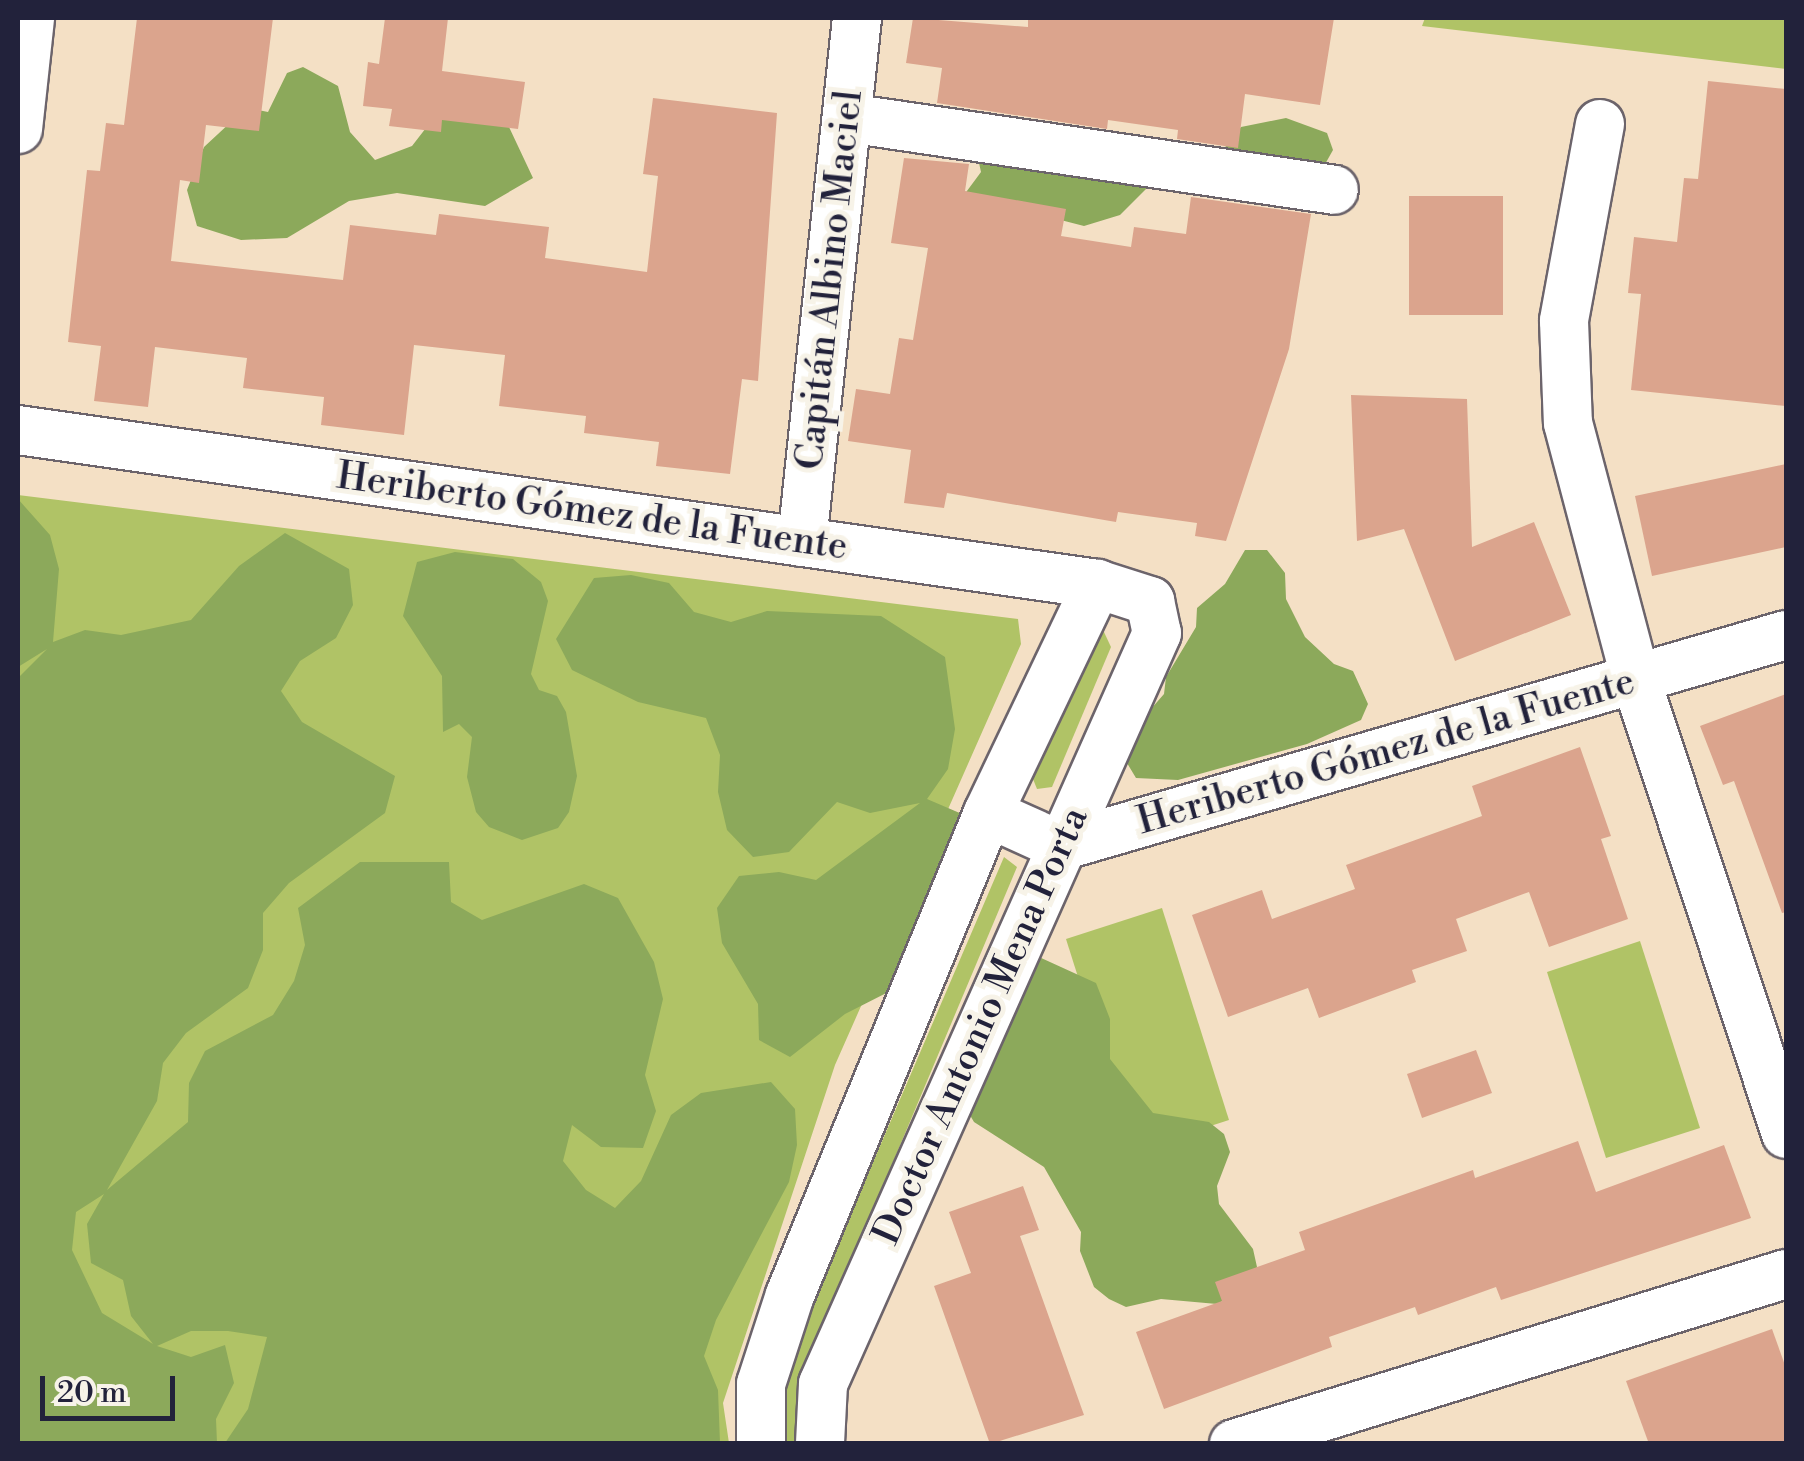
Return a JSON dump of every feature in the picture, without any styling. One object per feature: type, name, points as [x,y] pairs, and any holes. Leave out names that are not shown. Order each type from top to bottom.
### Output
[{"type":"street","points":[[18,128],[30,18]]},
{"type":"street","name":"Capitán Albino Maciel","points":[[802,542],[858,18]]},
{"type":"street","points":[[848,118],[1334,190]]},
{"type":"street","points":[[1600,124],[1564,322],[1568,423],[1636,680],[1786,1134]]},
{"type":"street","name":"Heriberto Gómez de la Fuente","points":[[18,430],[1097,584],[1136,591],[1158,613]]},
{"type":"street","points":[[761,1444],[761,1384],[777,1328],[988,814],[1097,584]]},
{"type":"street","name":"Doctor Antonio Mena Porta","points":[[820,1444],[823,1384],[1157,633],[1158,613]]},
{"type":"street","name":"Heriberto Gómez de la Fuente","points":[[1060,846],[1786,635]]},
{"type":"street","points":[[988,814],[1060,846]]},
{"type":"street","points":[[1234,1444],[1786,1274]]},
{"type":"green space","points":[[1425,18],[1786,18],[1786,69],[1422,26]]},
{"type":"green space","points":[[303,67],[338,86],[350,132],[375,160],[412,146],[436,115],[509,127],[533,178],[485,206],[397,193],[349,201],[287,238],[241,240],[197,226],[187,190],[204,147],[232,121],[258,110],[268,112],[287,73]]},
{"type":"green space","points":[[1286,118],[1327,133],[1333,150],[1324,166],[1212,164],[1241,127]]},
{"type":"green space","points":[[1094,130],[1139,148],[1154,181],[1120,215],[1084,226],[964,195],[981,172],[977,154]]},
{"type":"green space","points":[[18,495],[1018,619],[1021,644],[835,1065],[723,1403],[729,1443],[18,1444]]},
{"type":"green space","points":[[18,499],[50,535],[59,569],[53,642],[85,630],[121,635],[191,620],[239,566],[285,533],[349,569],[353,605],[336,638],[300,661],[281,691],[302,722],[395,776],[385,813],[289,883],[263,913],[263,950],[248,988],[186,1033],[163,1063],[157,1101],[107,1190],[188,1122],[189,1083],[205,1051],[273,1015],[294,981],[305,945],[298,908],[360,862],[449,862],[451,902],[482,920],[584,884],[618,898],[654,962],[663,999],[645,1075],[656,1111],[643,1148],[601,1147],[572,1125],[563,1161],[586,1190],[615,1208],[641,1181],[671,1115],[701,1093],[771,1082],[795,1109],[797,1145],[789,1182],[716,1320],[704,1356],[718,1390],[720,1443],[225,1443],[248,1409],[267,1337],[191,1331],[157,1346],[191,1357],[225,1345],[234,1383],[216,1419],[217,1443],[18,1443],[18,678],[47,649],[18,667]],"holes":[[[104,1194],[87,1224],[91,1263],[123,1280],[131,1316],[153,1344],[102,1313],[72,1250],[76,1212]]]},
{"type":"green space","points":[[1245,550],[1267,550],[1285,573],[1286,599],[1305,637],[1334,664],[1353,671],[1368,704],[1361,720],[1307,744],[1178,780],[1136,778],[1124,758],[1137,725],[1164,694],[1166,677],[1196,627],[1197,608],[1225,584]]},
{"type":"green space","points":[[455,552],[513,559],[541,582],[548,601],[531,674],[539,690],[557,696],[566,712],[577,776],[569,812],[558,828],[522,840],[489,827],[476,812],[467,777],[472,737],[459,724],[443,732],[442,676],[403,616],[417,562]]},
{"type":"green space","points":[[631,575],[669,583],[694,612],[731,622],[767,611],[881,616],[945,657],[955,729],[948,769],[927,799],[976,820],[908,982],[845,1014],[790,1057],[759,1040],[758,1004],[722,943],[717,908],[739,876],[779,872],[816,880],[920,803],[870,813],[837,802],[789,852],[753,857],[727,830],[718,792],[720,755],[706,718],[638,702],[572,670],[556,639],[594,578]]},
{"type":"green space","points":[[1103,630],[1111,647],[1052,787],[1037,789],[1033,779],[1094,635]]},
{"type":"green space","points":[[1004,857],[1017,867],[801,1381],[798,1443],[778,1444],[783,1372]]},
{"type":"green space","points":[[1162,908],[1229,1120],[1133,1151],[1066,939]]},
{"type":"green space","points":[[1640,941],[1700,1128],[1606,1158],[1547,972]]},
{"type":"green space","points":[[1039,957],[1096,983],[1110,1019],[1110,1059],[1153,1113],[1209,1122],[1224,1134],[1230,1152],[1217,1186],[1219,1204],[1253,1249],[1257,1267],[1250,1286],[1217,1304],[1161,1299],[1126,1307],[1109,1299],[1094,1287],[1080,1251],[1081,1232],[1044,1167],[974,1122],[964,1105]]},
{"type":"building","points":[[137,18],[273,18],[259,131],[206,125],[199,183],[180,180],[171,261],[343,280],[350,225],[436,235],[439,214],[549,227],[545,258],[647,272],[658,176],[643,174],[653,98],[777,113],[758,381],[742,379],[730,474],[656,466],[659,442],[584,433],[586,416],[499,406],[505,355],[414,345],[404,435],[321,425],[324,397],[243,388],[247,358],[155,347],[148,407],[94,401],[101,346],[68,342],[87,170],[100,171],[106,123],[124,125]]},
{"type":"building","points":[[385,18],[448,18],[442,71],[525,82],[518,129],[442,120],[441,132],[389,126],[392,109],[363,106],[368,62],[379,64]]},
{"type":"building","points":[[913,18],[1028,27],[1028,18],[1334,18],[1320,105],[1245,94],[1238,148],[1177,139],[1178,130],[1108,120],[1107,129],[937,103],[942,68],[906,63]]},
{"type":"building","points":[[1708,81],[1786,89],[1786,406],[1631,390],[1641,294],[1628,293],[1634,237],[1677,242],[1684,178],[1698,179]]},
{"type":"building","points":[[904,158],[969,164],[965,191],[1066,209],[1061,236],[1131,247],[1134,227],[1186,234],[1191,197],[1311,214],[1289,349],[1226,541],[1195,536],[1197,523],[1118,512],[1116,522],[947,493],[944,508],[904,503],[911,450],[848,441],[856,389],[890,394],[899,338],[913,340],[928,248],[891,243]]},
{"type":"building","points":[[1409,196],[1503,196],[1503,315],[1409,315]]},
{"type":"building","points":[[1351,395],[1467,399],[1472,547],[1534,522],[1571,615],[1455,661],[1404,529],[1357,541]]},
{"type":"building","points":[[1786,464],[1786,547],[1652,576],[1635,496]]},
{"type":"building","points":[[1786,694],[1786,912],[1782,913],[1734,781],[1723,785],[1700,726]]},
{"type":"building","points":[[1580,747],[1611,836],[1601,839],[1628,919],[1549,947],[1529,892],[1456,919],[1467,951],[1412,970],[1416,982],[1319,1018],[1308,988],[1228,1017],[1192,915],[1262,890],[1272,919],[1355,889],[1346,865],[1482,816],[1472,786]]},
{"type":"building","points":[[1476,1050],[1492,1093],[1422,1118],[1407,1074]]},
{"type":"building","points":[[1578,1141],[1596,1192],[1724,1145],[1751,1218],[1501,1300],[1496,1287],[1418,1315],[1415,1307],[1329,1337],[1332,1347],[1164,1409],[1136,1332],[1222,1301],[1215,1282],[1305,1250],[1299,1232],[1473,1170],[1475,1178]]},
{"type":"building","points":[[1023,1186],[1039,1230],[1020,1236],[1084,1415],[990,1444],[934,1286],[971,1273],[949,1212]]},
{"type":"building","points":[[1772,1329],[1786,1368],[1786,1444],[1649,1444],[1626,1381]]}]
